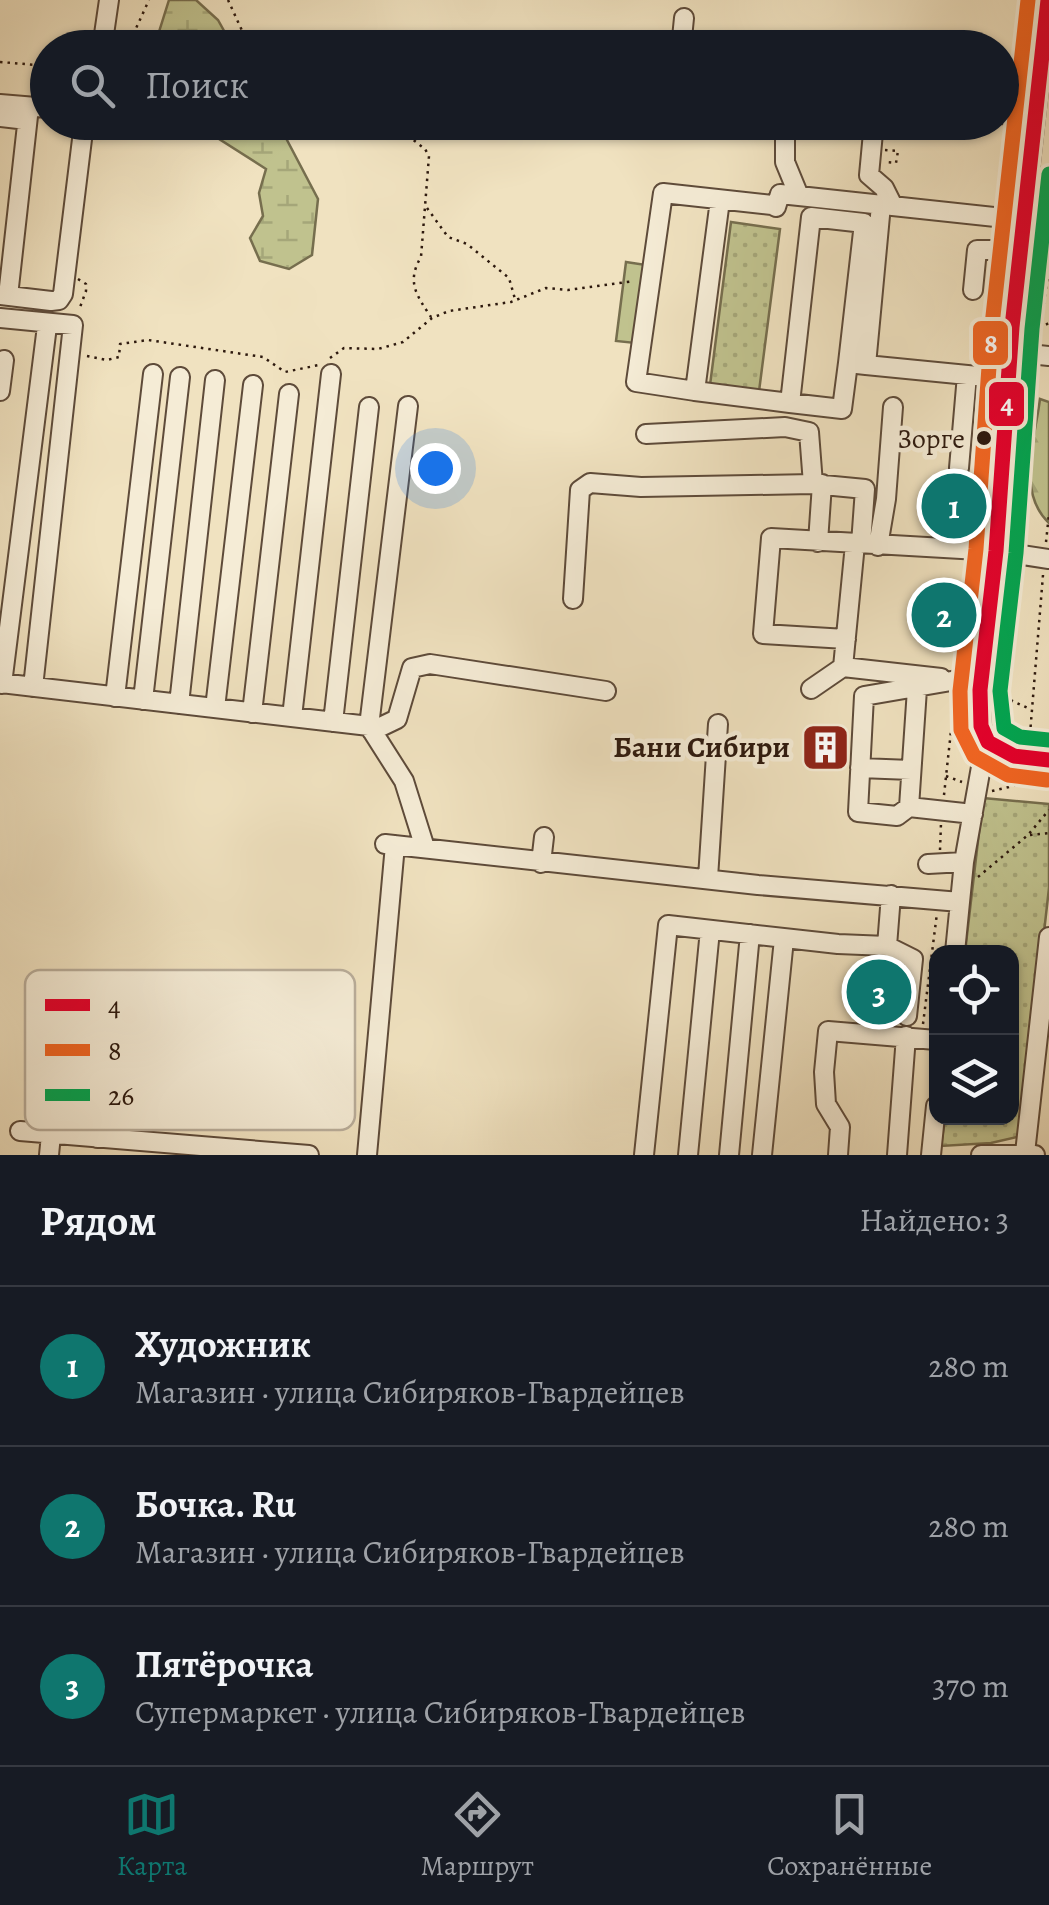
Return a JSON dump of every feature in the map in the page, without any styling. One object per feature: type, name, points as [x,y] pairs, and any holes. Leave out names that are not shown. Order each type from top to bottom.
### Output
[{"type":"street","points":[[105,30],[109,0]]},
{"type":"street","points":[[973,290],[977,250],[1002,250],[1013,218],[1044,80],[1048,0]]},
{"type":"street","points":[[683,30],[684,18]]},
{"type":"street","points":[[0,104],[30,111]]},
{"type":"street","points":[[0,117],[30,113]]},
{"type":"street","points":[[1019,116],[1035,118]]},
{"type":"street","points":[[30,140],[4,296],[51,301],[62,294],[82,140]]},
{"type":"street","points":[[784,140],[785,162],[807,204],[790,403]]},
{"type":"street","points":[[857,364],[864,223],[780,194],[776,207],[662,192],[636,382],[842,409],[857,364],[887,205],[884,188],[869,175],[872,140]]},
{"type":"street","points":[[694,390],[720,200]]},
{"type":"street","points":[[807,204],[887,205],[1013,218]]},
{"type":"street","points":[[1013,218],[1010,352],[996,551],[981,682],[981,726],[986,740],[998,750],[1049,760]]},
{"type":"street","points":[[0,318],[73,326],[33,687]]},
{"type":"street","points":[[47,326],[1,684],[370,729],[397,719],[412,668],[430,664],[606,690]]},
{"type":"street","points":[[1010,352],[1049,356]]},
{"type":"street","points":[[0,390],[4,360]]},
{"type":"street","points":[[857,364],[1008,379]]},
{"type":"street","points":[[115,697],[153,374]]},
{"type":"street","points":[[292,717],[330,374]]},
{"type":"street","points":[[965,472],[975,376]]},
{"type":"street","points":[[143,700],[180,377]]},
{"type":"street","points":[[178,704],[216,380]]},
{"type":"street","points":[[216,708],[253,384]]},
{"type":"street","points":[[252,713],[288,394]]},
{"type":"street","points":[[408,406],[370,729],[404,781],[425,848]]},
{"type":"street","points":[[333,722],[369,407]]},
{"type":"street","points":[[864,545],[886,499],[893,407]]},
{"type":"street","points":[[646,434],[798,428],[810,432],[817,484],[818,542]]},
{"type":"street","points":[[572,598],[580,490],[590,483],[641,488],[817,484],[865,489],[864,545],[844,667]]},
{"type":"street","points":[[846,640],[762,634],[771,538],[996,551],[1047,559]]},
{"type":"street","points":[[811,689],[844,667],[981,682]]},
{"type":"street","points":[[917,689],[909,807],[898,816],[858,812],[864,696],[957,680]]},
{"type":"street","points":[[708,878],[718,724]]},
{"type":"street","points":[[955,945],[964,862],[986,740]]},
{"type":"street","points":[[860,768],[911,770]]},
{"type":"street","points":[[909,807],[973,814]]},
{"type":"street","points":[[541,862],[544,837]]},
{"type":"street","points":[[367,1155],[390,845],[891,895],[938,899],[961,896]]},
{"type":"street","points":[[933,864],[964,862]]},
{"type":"street","points":[[886,946],[891,895]]},
{"type":"street","points":[[644,1155],[668,925],[886,946],[913,959],[907,1016]]},
{"type":"street","points":[[688,1155],[710,930]]},
{"type":"street","points":[[729,1155],[750,934]]},
{"type":"street","points":[[981,1155],[1030,1154],[1049,937]]},
{"type":"street","points":[[762,1155],[784,938]]},
{"type":"street","points":[[838,1155],[840,1127],[826,1104],[828,1031],[921,1038],[896,1155]]},
{"type":"street","points":[[931,1155],[934,1125]]},
{"type":"street","points":[[50,1155],[52,1130]]},
{"type":"street","points":[[20,1131],[124,1148],[309,1155]]},
{"type":"path","points":[[135,30],[149,0]]},
{"type":"path","points":[[228,0],[242,30]]},
{"type":"path","points":[[0,62],[30,64]]},
{"type":"path","points":[[413,140],[429,156],[420,258],[414,269],[412,290],[432,318]]},
{"type":"path","points":[[891,150],[892,144]]},
{"type":"path","points":[[896,164],[898,151],[885,150],[884,162],[902,169]]},
{"type":"path","points":[[424,205],[448,236],[467,244],[509,278],[516,300]]},
{"type":"path","points":[[975,376],[1002,250]]},
{"type":"path","points":[[1041,326],[1049,268]]},
{"type":"path","points":[[70,351],[107,360],[118,357],[120,344],[148,340],[264,356],[286,372],[322,364],[344,348],[378,349],[403,342],[432,318],[450,311],[516,300],[546,288],[568,290],[650,279]]},
{"type":"path","points":[[933,864],[970,550],[962,535],[965,472]]},
{"type":"path","points":[[1049,514],[1030,734],[1049,736]]},
{"type":"path","points":[[981,682],[986,690],[1032,710]]},
{"type":"path","points":[[946,776],[983,793],[1026,784],[1049,786]]},
{"type":"path","points":[[961,896],[1028,835],[1049,810]]},
{"type":"path","points":[[1028,835],[1049,834]]},
{"type":"path","points":[[921,1038],[938,899]]},
{"type":"green space","points":[[169,0],[196,0],[224,30],[160,30]]},
{"type":"green space","points":[[221,140],[287,140],[318,199],[312,255],[289,269],[260,261],[250,238],[263,216],[259,193],[266,169]]},
{"type":"green space","points":[[731,222],[780,229],[758,399],[709,393]]},
{"type":"green space","points":[[626,262],[646,265],[635,343],[616,341]]},
{"type":"green space","points":[[1040,399],[1049,402],[1049,523],[1039,510],[1030,481]]},
{"type":"green space","points":[[983,798],[1049,804],[1049,888],[1021,1136],[991,1143],[941,1146],[944,1125],[1019,1125],[1019,945],[966,945]]},
{"type":"transit line","name":"8","points":[[1019,81],[1028,0]]},
{"type":"transit line","name":"4","points":[[1048,0],[1012,327],[996,551],[980,690],[981,726],[988,742],[1014,756],[1049,760]]},
{"type":"transit line","name":"8","points":[[1012,140],[960,691],[961,730],[974,756],[1008,775],[1047,780]]},
{"type":"transit line","name":"26","points":[[1049,174],[1000,691],[1004,728],[1020,737],[1049,740]]},
{"type":"place","name":"Зорге","points":[[984,438]]},
{"type":"place","name":"Художник","points":[[954,506]]},
{"type":"place","name":"Бочка. Ru","points":[[944,615]]},
{"type":"place","name":"Бани Сибири","points":[[825,747]]},
{"type":"place","name":"Пятёрочка","points":[[879,992]]}]
